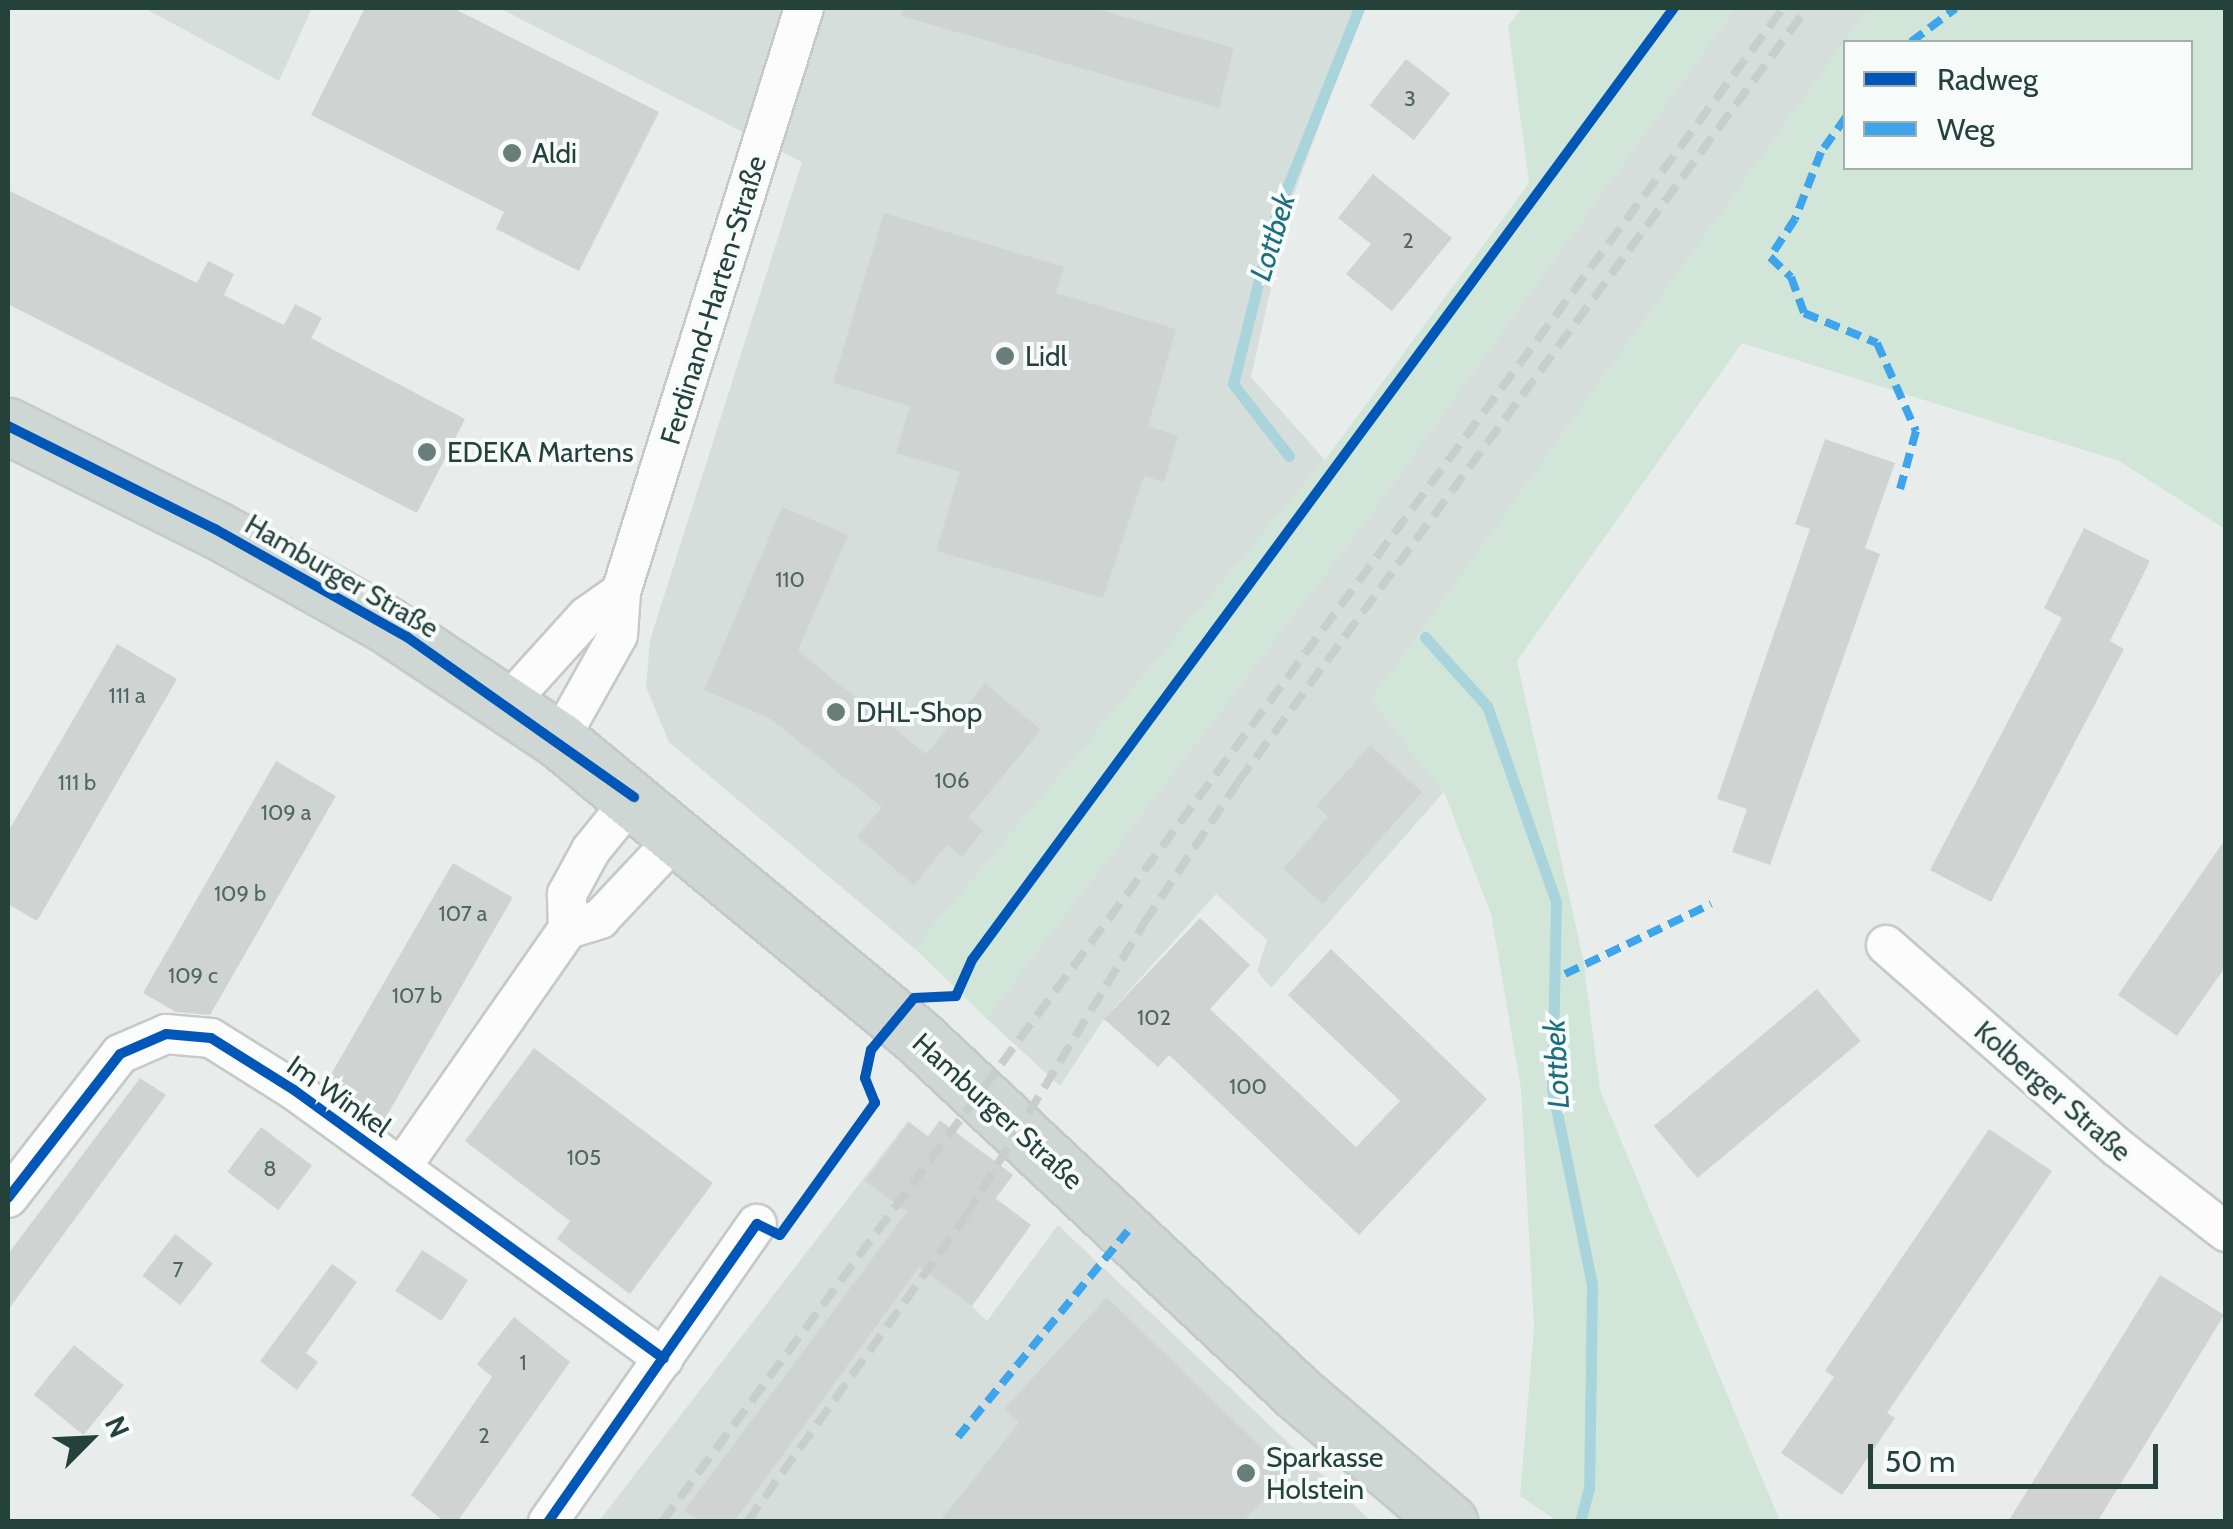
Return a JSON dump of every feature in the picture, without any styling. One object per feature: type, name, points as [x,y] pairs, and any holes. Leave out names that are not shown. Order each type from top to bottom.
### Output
[{"type":"main road","name":"Hamburger Straße","points":[[8,426],[215,528],[508,702],[634,797],[917,1036],[1263,1360],[1448,1522]]},
{"type":"street","name":"Ferdinand-Harten-Straße","points":[[559,740],[618,636],[621,592],[804,8]]},
{"type":"street","points":[[508,702],[588,616],[621,592]]},
{"type":"street","name":"Im Winkel","points":[[401,1168],[568,929],[568,894],[591,850],[634,797]]},
{"type":"street","name":"Im Winkel","points":[[568,929],[600,918],[679,835]]},
{"type":"street","name":"Kolberger Straße","points":[[1886,945],[2118,1148],[2226,1232]]},
{"type":"street","name":"Im Winkel","points":[[8,1198],[120,1054],[166,1034],[212,1038],[401,1168],[664,1359]]},
{"type":"street","points":[[548,1522],[757,1224]]},
{"type":"shaded area","points":[[144,8],[312,8],[279,81]]},
{"type":"shaded area","points":[[499,8],[1363,8],[1289,207],[1251,377],[1325,460],[915,949],[669,742],[646,687],[650,640],[802,162]]},
{"type":"shaded area","points":[[1735,8],[1869,8],[1372,700],[1444,792],[1271,988],[1257,971],[1267,940],[1216,894],[1104,1019],[1060,1086],[986,1018],[1375,508]]},
{"type":"shaded area","points":[[940,1120],[1013,1175],[996,1198],[1031,1225],[972,1306],[987,1321],[1058,1225],[1371,1521],[598,1522],[908,1121],[928,1136]]},
{"type":"green space","points":[[1522,8],[1735,8],[1375,508],[986,1018],[915,949],[1325,460],[1529,183],[1508,26]]},
{"type":"green space","points":[[1869,8],[2225,8],[2225,529],[2119,461],[1742,343],[1517,661],[1583,958],[1600,1090],[1780,1521],[1557,1521],[1520,1496],[1534,1327],[1521,1089],[1491,914],[1444,792],[1372,700],[1843,44],[1843,170],[2193,170],[2193,40],[1846,40]]},
{"type":"building","name":"Aldi","points":[[365,8],[453,8],[659,112],[579,271],[496,229],[504,212],[311,115]]},
{"type":"building","points":[[902,8],[1093,8],[1234,48],[1219,108],[901,16]]},
{"type":"building","points":[[1406,59],[1450,93],[1414,140],[1370,105]]},
{"type":"building","points":[[1373,174],[1452,238],[1392,311],[1346,274],[1371,244],[1338,218]]},
{"type":"building","points":[[8,190],[197,283],[208,261],[234,274],[224,295],[284,325],[295,304],[322,318],[311,338],[465,419],[417,513],[8,304]]},
{"type":"building","name":"Lidl","points":[[884,213],[1064,267],[1056,293],[1176,329],[1148,426],[1178,436],[1164,482],[1144,476],[1103,598],[936,551],[960,472],[896,453],[910,406],[833,383]]},
{"type":"building","points":[[1825,439],[1895,463],[1865,548],[1880,554],[1770,865],[1732,852],[1747,809],[1717,799],[1810,529],[1795,524]]},
{"type":"building","points":[[782,507],[848,535],[798,651],[926,754],[985,683],[1041,730],[968,818],[983,830],[962,857],[947,845],[914,885],[857,837],[882,807],[769,718],[704,690]]},
{"type":"building","points":[[2084,528],[2150,561],[2110,641],[2124,649],[1991,902],[1930,870],[2062,618],[2044,608]]},
{"type":"building","points":[[117,644],[177,679],[37,921],[8,904],[8,832]]},
{"type":"building","points":[[1370,745],[1422,792],[1323,904],[1283,869],[1328,817],[1316,806]]},
{"type":"building","points":[[276,761],[336,796],[210,1015],[176,1012],[143,993]]},
{"type":"building","points":[[2226,838],[2226,966],[2177,1036],[2118,995]]},
{"type":"building","points":[[453,863],[513,897],[384,1120],[325,1086]]},
{"type":"building","points":[[1200,918],[1250,965],[1210,1009],[1356,1147],[1400,1101],[1288,995],[1331,949],[1487,1099],[1359,1235],[1169,1055],[1158,1067],[1104,1019]]},
{"type":"building","points":[[1817,989],[1861,1041],[1698,1178],[1654,1126]]},
{"type":"building","points":[[534,1048],[713,1183],[630,1294],[557,1239],[570,1221],[465,1141]]},
{"type":"building","points":[[140,1078],[166,1095],[8,1310],[8,1254]]},
{"type":"building","points":[[940,1121],[1013,1175],[995,1199],[1031,1225],[972,1306],[919,1267],[734,1522],[701,1522],[684,1511],[907,1212],[865,1181],[909,1122],[928,1137]]},
{"type":"building","points":[[261,1127],[312,1166],[278,1210],[227,1172]]},
{"type":"building","points":[[1989,1129],[2052,1171],[1887,1413],[1895,1418],[1842,1495],[1781,1453],[1834,1377],[1825,1371]]},
{"type":"building","points":[[175,1234],[213,1264],[180,1305],[142,1276]]},
{"type":"building","points":[[422,1250],[468,1280],[441,1321],[395,1291]]},
{"type":"building","points":[[332,1264],[357,1282],[306,1353],[318,1362],[297,1390],[260,1361]]},
{"type":"building","points":[[2160,1275],[2224,1315],[2149,1438],[2097,1522],[2008,1522]]},
{"type":"building","points":[[1107,1297],[1287,1473],[1243,1522],[939,1522],[1019,1423],[1004,1409]]},
{"type":"building","points":[[514,1317],[570,1362],[457,1522],[445,1522],[411,1495],[492,1377],[477,1364]]},
{"type":"building","points":[[74,1345],[124,1385],[83,1435],[34,1395]]},
{"type":"waterway","name":"Lottbek","points":[[1289,456],[1233,384],[1273,223],[1359,8]]},
{"type":"waterway","name":"Lottbek","points":[[1425,637],[1487,706],[1556,902],[1552,1088],[1592,1284],[1589,1488],[1580,1522]]},
{"type":"railway","points":[[662,1522],[1783,8]]},
{"type":"railway","points":[[747,1522],[966,1216],[1144,923],[1238,782],[1807,8]]},
{"type":"marked path","points":[[1914,40],[1956,8]]},
{"type":"marked path","points":[[1843,121],[1821,152],[1795,219],[1770,257],[1791,277],[1804,313],[1877,343],[1916,431],[1900,489]]},
{"type":"marked path","points":[[1565,974],[1711,904]]},
{"type":"marked path","points":[[958,1437],[1128,1231]]},
{"type":"cycle path","points":[[548,1522],[757,1224],[780,1235],[875,1103],[865,1078],[871,1050],[914,998],[956,996],[972,960],[1674,8]]},
{"type":"cycle path","points":[[8,426],[215,529],[407,637],[634,797]]},
{"type":"cycle path","points":[[8,1198],[120,1054],[166,1034],[211,1038],[294,1090],[664,1359]]},
{"type":"place","name":"Aldi","points":[[512,153]]},
{"type":"place","name":"Lidl","points":[[1005,356]]},
{"type":"place","name":"EDEKA Martens","points":[[427,452]]},
{"type":"place","name":"DHL-Shop","points":[[836,712]]},
{"type":"place","name":"Sparkasse Holstein","points":[[1246,1473]]}]
